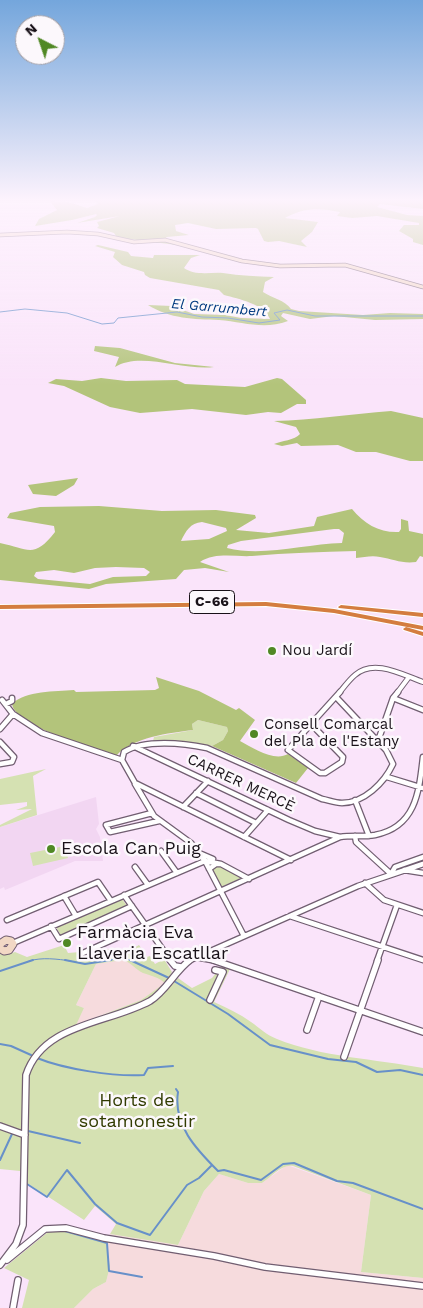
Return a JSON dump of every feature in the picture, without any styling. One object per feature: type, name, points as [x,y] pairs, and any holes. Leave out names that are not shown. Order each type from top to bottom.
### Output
[{"type":"highway","name":"C-66","points":[[0,606],[257,604],[304,606],[423,626]]},
{"type":"highway","points":[[304,606],[423,615]]},
{"type":"highway","points":[[304,606],[371,619],[423,634]]},
{"type":"street","points":[[250,262],[280,266],[344,265],[423,287]]},
{"type":"street","points":[[311,724],[343,757],[342,762],[325,774],[320,773],[288,750],[311,724],[336,697],[355,675],[366,669],[384,668],[423,682]]},
{"type":"street","points":[[378,741],[393,698],[409,677]]},
{"type":"street","points":[[244,936],[204,861],[190,843],[152,814],[122,760],[122,754],[133,746],[145,744],[192,745],[207,748],[322,799],[342,804],[368,794],[387,776],[393,766],[392,760],[378,741],[336,697]]},
{"type":"street","points":[[12,698],[12,701],[4,702],[13,714],[42,732],[122,760]]},
{"type":"street","points":[[393,698],[423,710]]},
{"type":"street","points":[[0,729],[13,714]]},
{"type":"street","points":[[0,742],[14,759],[12,762],[0,764]]},
{"type":"street","name":"CARRER MERCÈ","points":[[133,746],[304,827],[340,838]]},
{"type":"street","points":[[83,953],[146,927],[340,838],[384,833],[406,818],[415,805],[421,788],[423,757]]},
{"type":"street","points":[[387,776],[421,788]]},
{"type":"street","points":[[183,807],[208,781]]},
{"type":"street","points":[[135,783],[291,860]]},
{"type":"street","points":[[196,793],[256,823]]},
{"type":"street","points":[[355,800],[369,836]]},
{"type":"street","points":[[244,838],[268,810]]},
{"type":"street","points":[[152,814],[106,825],[110,832],[159,821]]},
{"type":"street","points":[[355,836],[356,842],[391,874]]},
{"type":"street","points":[[161,850],[177,873]]},
{"type":"street","points":[[198,853],[249,879]]},
{"type":"street","points":[[391,874],[395,867],[423,857]]},
{"type":"street","points":[[1,944],[9,950],[13,944],[51,926],[204,861],[210,860],[218,863]]},
{"type":"street","points":[[209,870],[218,863]]},
{"type":"street","points":[[1,1264],[16,1244],[23,1225],[26,1076],[29,1066],[39,1050],[57,1038],[147,1002],[160,994],[181,967],[195,957],[365,883],[422,864]]},
{"type":"street","points":[[422,864],[419,869],[422,873]]},
{"type":"street","points":[[135,867],[148,885]]},
{"type":"street","points":[[404,870],[422,873]]},
{"type":"street","points":[[7,920],[98,882],[111,901]]},
{"type":"street","points":[[365,883],[377,898],[423,913]]},
{"type":"street","points":[[124,895],[170,960],[175,966],[181,967]]},
{"type":"street","points":[[64,896],[76,916]]},
{"type":"street","points":[[344,1057],[397,905]]},
{"type":"street","points":[[51,926],[59,939],[132,906]]},
{"type":"street","points":[[290,916],[423,960]]},
{"type":"street","points":[[210,950],[208,954],[210,959]]},
{"type":"street","points":[[195,957],[210,959],[423,1032]]},
{"type":"street","points":[[210,1000],[223,972],[215,970]]},
{"type":"street","points":[[307,1030],[319,996]]},
{"type":"street","points":[[0,1126],[25,1135]]},
{"type":"street","points":[[1,1264],[45,1229],[66,1228],[104,1238],[214,1256],[265,1267],[423,1286]]},
{"type":"street","points":[[13,1308],[18,1280]]},
{"type":"shaded area","name":"Escola Can Puig","points":[[96,797],[99,824],[96,829],[100,837],[103,861],[75,861],[5,890],[4,887],[0,889],[0,827]]},
{"type":"shaded area","points":[[123,960],[131,962],[139,970],[160,978],[166,983],[141,1000],[75,1025],[84,1008],[76,1005],[96,964]]},
{"type":"shaded area","points":[[287,1165],[371,1195],[361,1272],[423,1278],[423,1308],[74,1308],[93,1289],[106,1282],[110,1266],[106,1241],[110,1234],[178,1245],[204,1191],[219,1174],[248,1183],[262,1183]]},
{"type":"green space","points":[[119,262],[188,262],[184,268],[193,272],[274,277],[265,282],[263,292],[282,301],[291,309],[363,315],[390,313],[423,314],[423,319],[375,320],[334,316],[310,319],[283,313],[281,316],[288,321],[279,324],[253,325],[174,316],[148,305],[172,306],[194,314],[270,319],[257,306],[244,300],[224,295],[219,290],[150,278],[144,272],[122,265]]},
{"type":"green space","points":[[95,346],[120,348],[175,363],[214,367],[137,361],[115,367],[119,357],[94,351]]},
{"type":"green space","points":[[101,378],[126,381],[177,380],[185,384],[245,387],[277,378],[282,379],[306,400],[306,404],[297,404],[281,413],[268,412],[246,415],[192,409],[140,413],[110,407],[64,386],[48,383],[56,379],[82,381]]},
{"type":"green space","points":[[391,411],[423,418],[423,461],[410,461],[376,452],[356,452],[338,445],[301,446],[297,443],[282,446],[274,444],[300,434],[296,427],[274,421]]},
{"type":"green space","points":[[78,478],[74,485],[56,496],[33,494],[28,485]]},
{"type":"green space","points":[[99,506],[162,511],[216,510],[255,515],[256,518],[236,530],[269,533],[314,526],[317,517],[352,509],[367,523],[385,531],[399,532],[401,529],[401,519],[408,521],[409,531],[423,534],[423,557],[420,556],[416,562],[402,562],[374,556],[356,558],[356,551],[219,556],[200,562],[229,572],[205,568],[184,570],[176,579],[106,584],[89,589],[0,580],[0,543],[30,550],[36,549],[42,546],[55,532],[54,526],[7,518],[10,513],[40,507]],"holes":[[[202,522],[226,528],[227,531],[209,539],[181,541],[191,526]],[[334,529],[339,529],[344,533],[342,543],[269,551],[227,548],[228,545],[241,541]],[[95,568],[144,568],[150,572],[146,576],[113,577],[90,584],[38,579],[34,576],[36,572],[54,570],[74,573]]]},
{"type":"green space","points":[[156,677],[199,691],[236,710],[239,708],[255,720],[240,741],[270,755],[282,756],[288,754],[308,768],[296,783],[212,746],[223,740],[228,731],[227,727],[198,720],[192,724],[193,730],[142,740],[132,744],[116,756],[57,736],[41,728],[16,712],[12,704],[25,696],[50,692],[74,690],[76,692],[155,690],[159,688]]},
{"type":"green space","points":[[198,720],[227,727],[228,731],[223,740],[212,746],[153,741],[154,737],[193,730],[192,724]]},
{"type":"green space","points":[[46,769],[33,776],[37,815],[0,827],[0,825],[32,809],[16,810],[27,806],[27,802],[0,805],[0,779]]},
{"type":"green space","points":[[65,846],[68,858],[33,866],[30,853]]},
{"type":"green space","points":[[218,865],[242,878],[221,887],[212,870]]},
{"type":"green space","points":[[122,899],[128,907],[61,936],[56,927]]},
{"type":"green space","name":"Horts de sotamonestir","points":[[64,945],[68,953],[80,952],[84,959],[98,956],[97,954],[111,948],[112,950],[109,954],[126,952],[139,945],[147,957],[150,956],[155,964],[164,959],[172,972],[166,983],[172,985],[178,978],[192,988],[212,978],[221,967],[230,969],[214,1002],[242,1016],[273,1037],[294,1045],[330,1054],[423,1068],[423,1278],[361,1272],[371,1195],[293,1166],[284,1167],[262,1183],[248,1183],[219,1174],[204,1191],[178,1245],[110,1234],[116,1224],[95,1206],[84,1220],[27,1183],[20,1171],[0,1169],[0,954],[6,955],[15,952],[27,957]],"holes":[[[126,961],[143,973],[165,983],[141,1000],[76,1025],[84,1008],[76,1005],[96,964]]]},
{"type":"green space","points":[[62,1231],[106,1241],[110,1266],[106,1282],[93,1289],[74,1308],[22,1308],[29,1280],[4,1268],[48,1232]]},
{"type":"waterway","name":"El Garrumbert","points":[[0,312],[25,309],[67,313],[102,324],[114,323],[118,318],[177,312],[202,317],[228,318],[259,323],[280,320],[274,313],[287,310],[315,316],[423,316]]},
{"type":"waterway","points":[[103,961],[125,958],[132,961]]},
{"type":"waterway","points":[[32,960],[55,959],[68,961]]},
{"type":"waterway","points":[[0,971],[32,960]]},
{"type":"waterway","points":[[68,961],[85,964],[111,960]]},
{"type":"waterway","points":[[130,960],[169,978]]},
{"type":"waterway","points":[[174,981],[228,1014],[270,1045],[328,1059],[356,1062],[377,1072],[400,1070],[423,1075]]},
{"type":"waterway","points":[[0,1044],[11,1046],[31,1055]]},
{"type":"waterway","points":[[37,1058],[75,1069],[118,1075],[144,1075],[148,1068],[173,1066]]},
{"type":"waterway","points":[[176,1089],[178,1092],[177,1104],[179,1115],[188,1136],[218,1171],[224,1170],[261,1180],[283,1164],[294,1163],[337,1181],[353,1183],[423,1209]]},
{"type":"waterway","points":[[28,1131],[80,1143]]},
{"type":"waterway","points":[[0,1160],[12,1134]]},
{"type":"waterway","points":[[27,1184],[47,1197],[67,1170],[95,1204],[117,1223],[150,1235],[187,1185],[199,1178],[211,1166]]},
{"type":"waterway","points":[[65,1231],[107,1243],[109,1271],[142,1277]]},
{"type":"place","name":"Nou Jardí","points":[[272,651]]},
{"type":"place","name":"Consell Comarcal del Pla de l'Estany","points":[[254,734]]},
{"type":"place","name":"Escola Can Puig","points":[[51,849]]},
{"type":"place","name":"Farmàcia Eva Llaveria Escatllar","points":[[67,943]]}]
